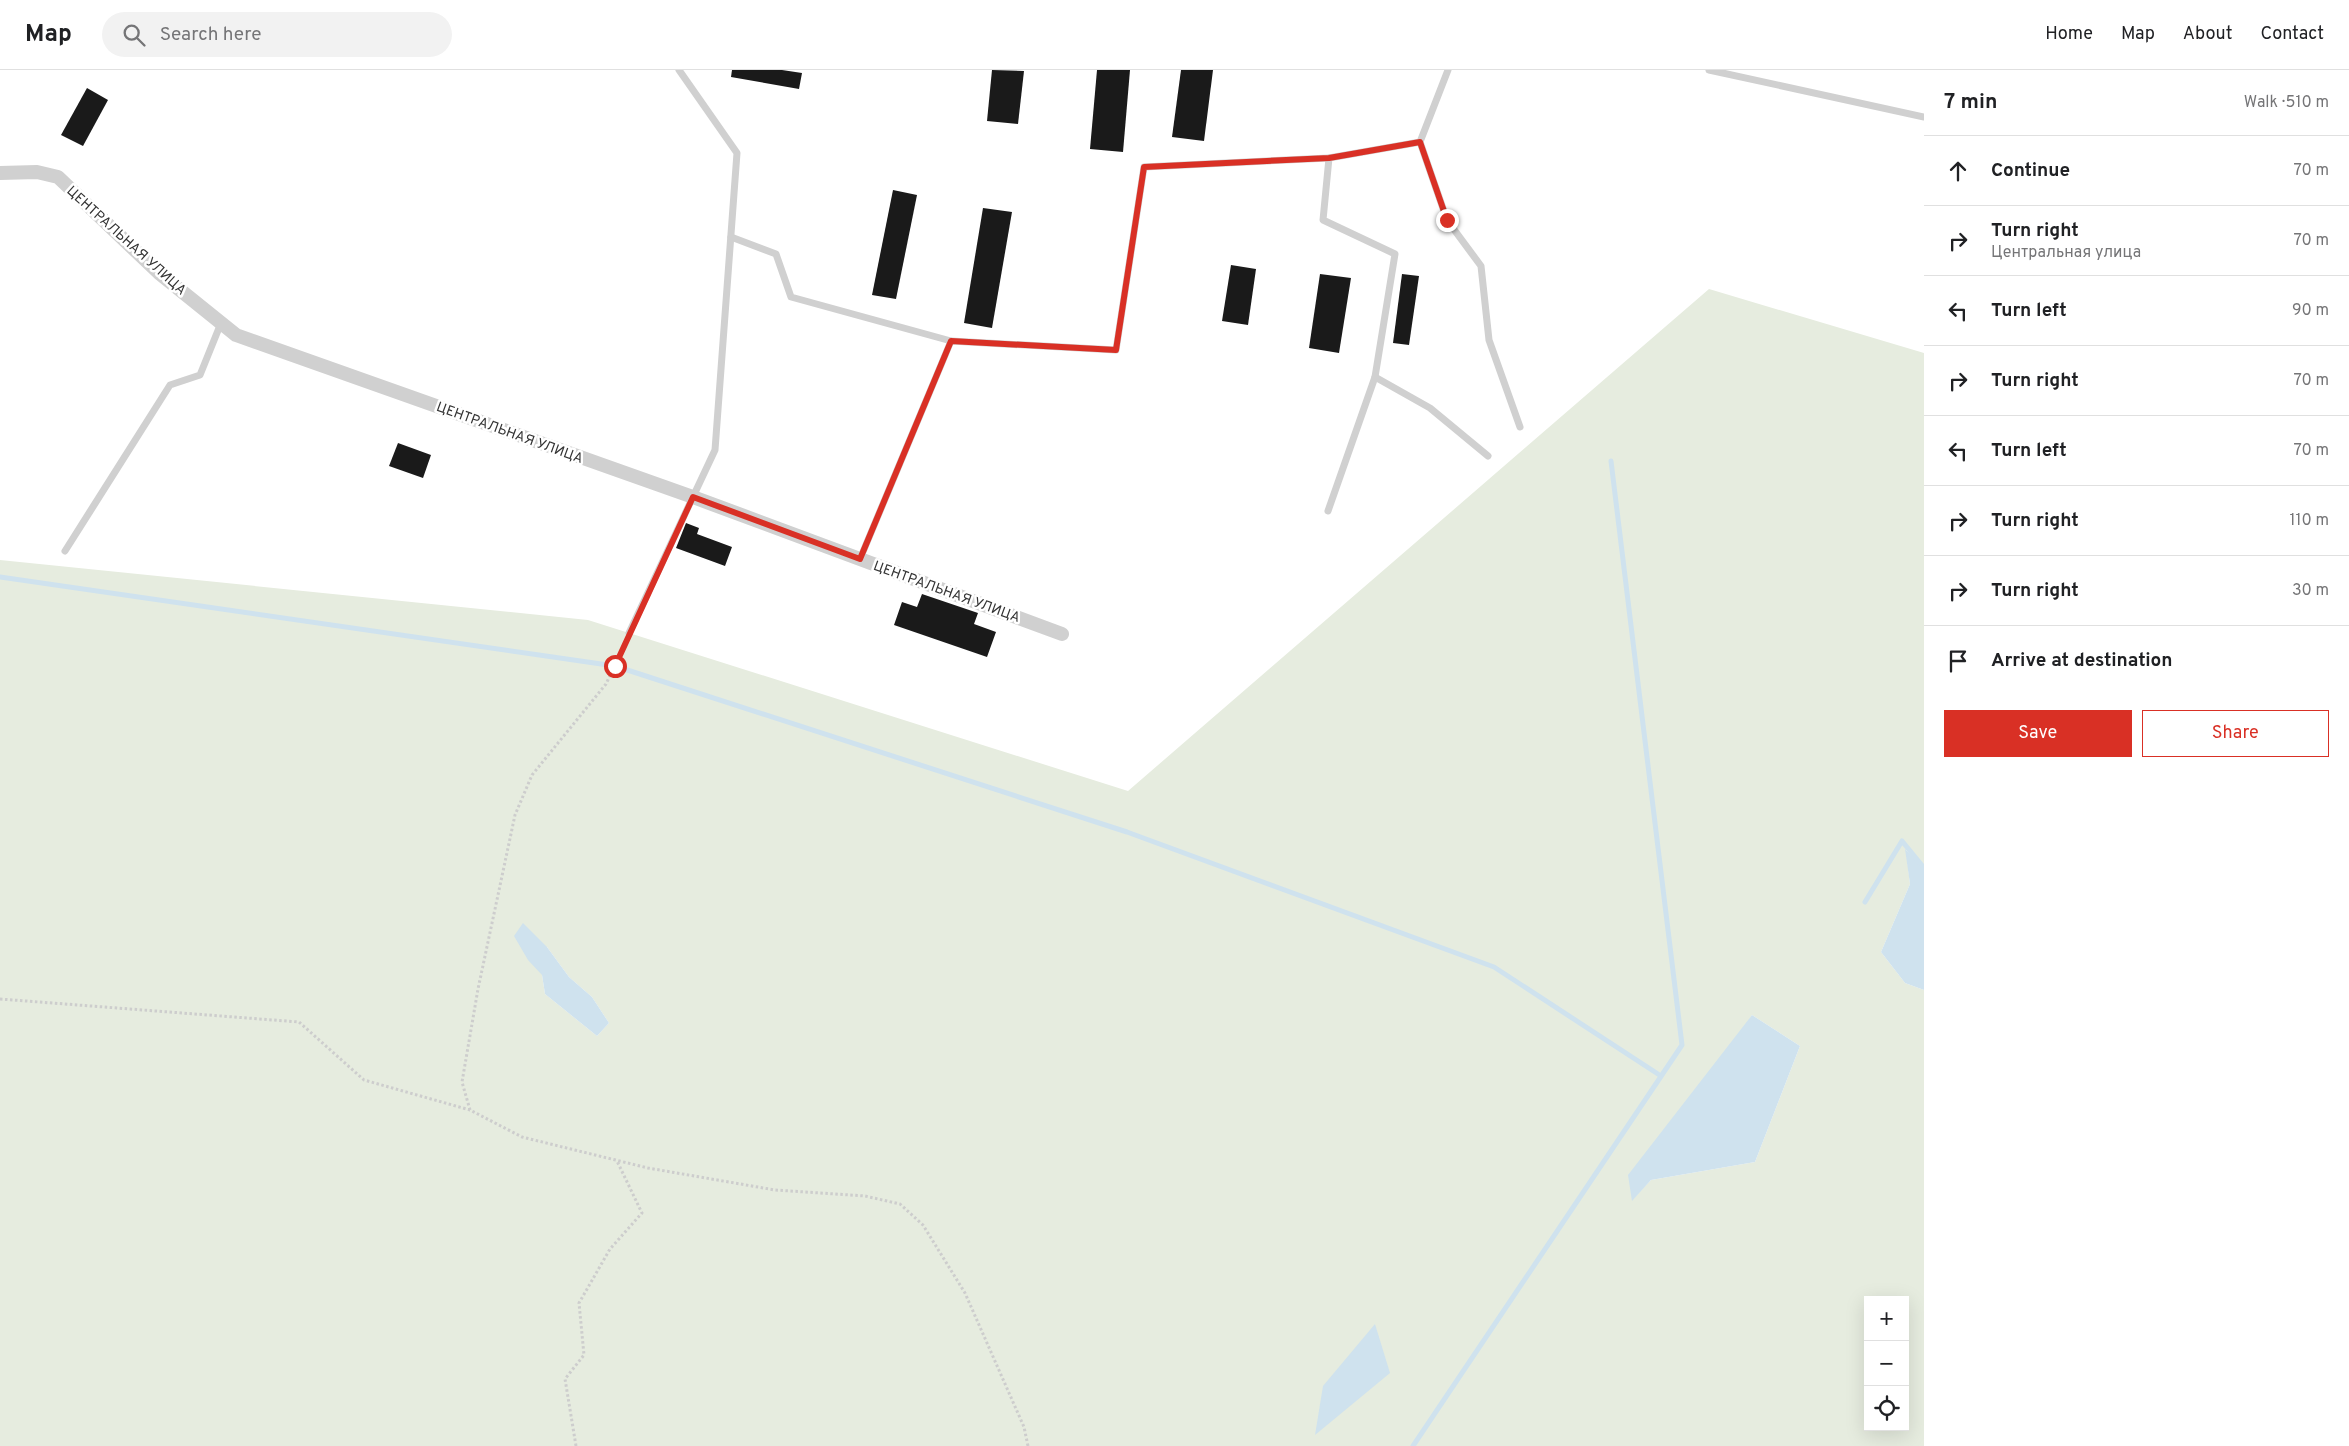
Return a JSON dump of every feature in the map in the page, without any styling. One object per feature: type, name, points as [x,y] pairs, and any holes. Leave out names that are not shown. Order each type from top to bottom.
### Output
[{"type":"street","name":"ЦЕНТРАЛЬНАЯ УЛИЦА","points":[[0,173],[37,172],[58,178],[159,273],[236,335],[693,497],[1062,634]]},
{"type":"lane","points":[[629,633],[715,450],[737,153],[679,70]]},
{"type":"lane","points":[[1448,70],[1420,142],[1447,220],[1481,266],[1489,340],[1520,427]]},
{"type":"lane","points":[[1709,70],[1924,117]]},
{"type":"lane","points":[[731,237],[776,254],[791,296],[951,341],[1116,350],[1144,167],[1329,158],[1420,142]]},
{"type":"lane","points":[[1328,511],[1376,377],[1395,254],[1323,220],[1329,158]]},
{"type":"lane","points":[[65,551],[170,385],[200,375],[222,323]]},
{"type":"lane","points":[[860,559],[951,341]]},
{"type":"lane","points":[[1376,377],[1430,408],[1488,456]]},
{"type":"path","points":[[470,1110],[462,1082],[515,815],[532,775],[606,684],[629,633]]},
{"type":"path","points":[[0,999],[298,1022],[364,1080],[470,1110],[522,1137],[648,1168],[775,1190],[865,1196],[900,1204],[923,1225],[965,1293],[1024,1428],[1028,1446]]},
{"type":"path","points":[[576,1446],[565,1379],[584,1356],[578,1303],[610,1249],[642,1213],[616,1160]]},
{"type":"shaded area","points":[[1709,289],[1924,353],[1924,869],[1906,850],[1910,884],[1881,952],[1905,983],[1924,990],[1924,1446],[0,1446],[0,560],[588,620],[1128,791]],"holes":[[[547,947],[569,977],[592,997],[609,1023],[597,1036],[545,994],[542,975]],[[1752,1015],[1800,1046],[1755,1162],[1651,1180],[1632,1200]]]},
{"type":"water","points":[[1905,849],[1924,869],[1924,990],[1905,983],[1881,952],[1910,884]]},
{"type":"water","points":[[523,923],[547,947],[569,977],[592,997],[609,1023],[597,1036],[545,994],[542,975],[528,960],[514,936]]},
{"type":"water","points":[[1752,1015],[1800,1046],[1755,1162],[1651,1180],[1632,1201],[1628,1175]]},
{"type":"water","points":[[1375,1324],[1390,1373],[1315,1435],[1323,1386]]},
{"type":"building","points":[[732,70],[782,70],[802,73],[799,89],[731,77]]},
{"type":"building","points":[[992,70],[1024,71],[1018,124],[987,121]]},
{"type":"building","points":[[1097,70],[1130,70],[1123,152],[1090,149]]},
{"type":"building","points":[[1181,70],[1213,70],[1204,141],[1172,137]]},
{"type":"building","points":[[87,88],[108,100],[83,146],[61,135]]},
{"type":"building","points":[[893,190],[917,195],[896,299],[872,295]]},
{"type":"building","points":[[983,208],[1012,212],[992,328],[964,323]]},
{"type":"building","points":[[1231,265],[1256,269],[1248,325],[1222,321]]},
{"type":"building","points":[[1320,274],[1351,278],[1339,353],[1309,348]]},
{"type":"building","points":[[1402,274],[1419,276],[1409,345],[1393,343]]},
{"type":"building","points":[[398,443],[431,455],[423,478],[389,466]]},
{"type":"building","points":[[686,523],[699,528],[697,534],[732,547],[725,566],[676,548]]},
{"type":"building","points":[[922,594],[978,613],[974,624],[996,632],[987,657],[894,625],[902,602],[917,607]]},
{"type":"waterway","points":[[1413,1446],[1682,1045],[1611,461]]},
{"type":"waterway","points":[[0,577],[615,666],[1127,832],[1494,967],[1661,1076]]},
{"type":"waterway","points":[[1865,902],[1902,841],[1924,868]]},
{"type":"route","points":[[615,666],[693,497],[860,559],[951,341],[1116,350],[1144,167],[1329,158],[1420,142],[1447,220]]}]
